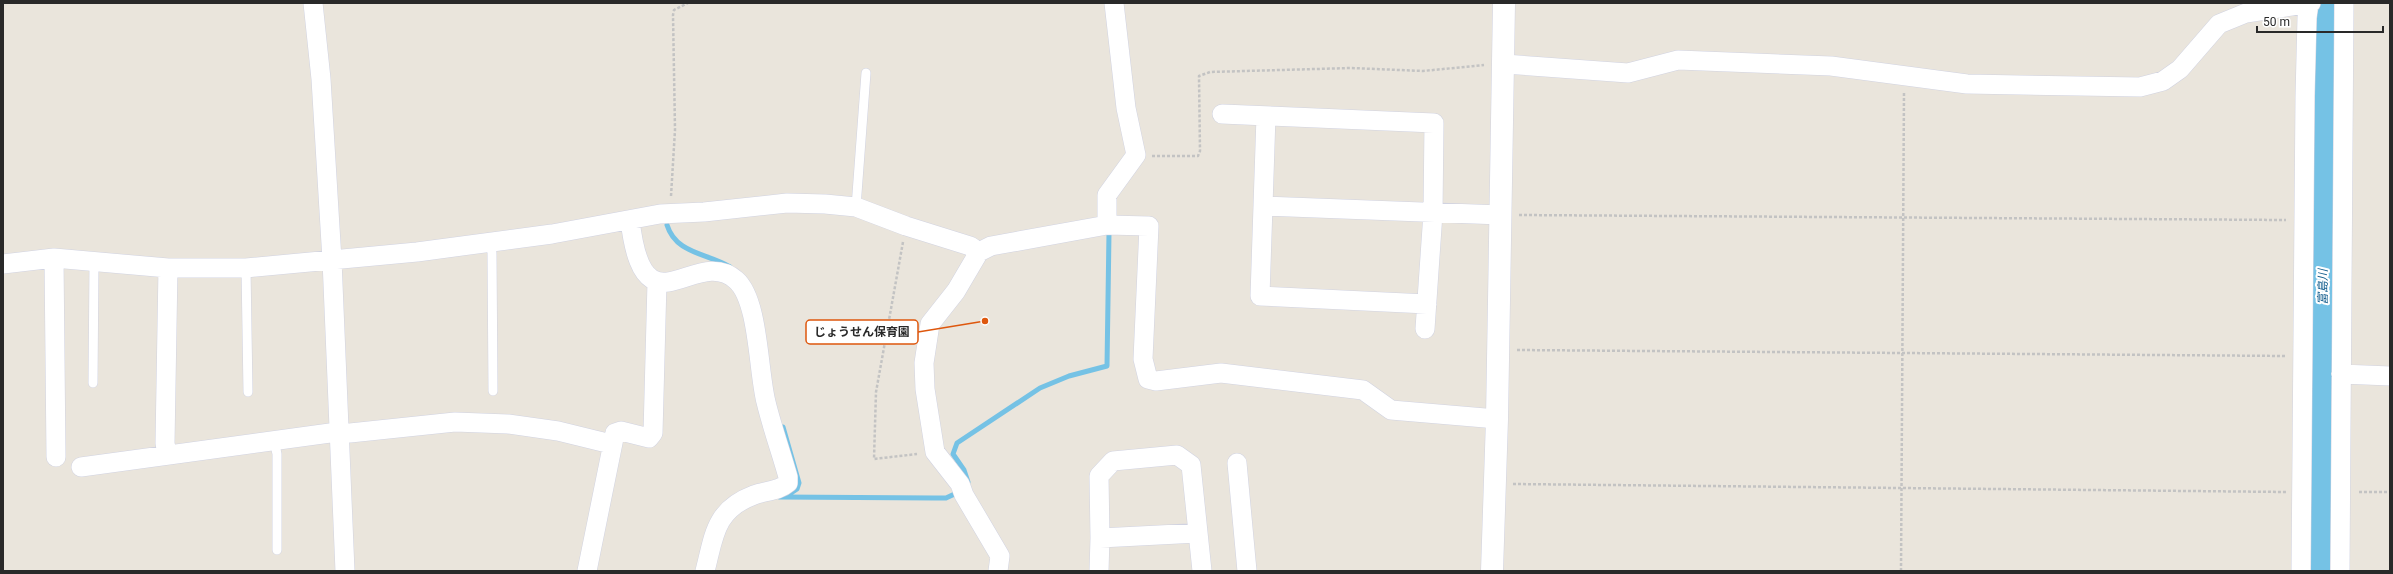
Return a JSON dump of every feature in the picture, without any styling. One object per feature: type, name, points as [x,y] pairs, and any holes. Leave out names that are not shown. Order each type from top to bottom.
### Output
[{"type":"street","points":[[313,3],[321,79],[332,260],[345,571]]},
{"type":"street","points":[[1107,225],[1107,194],[1136,156],[1126,108],[1114,3]]},
{"type":"street","points":[[1492,571],[1498,419],[1504,3]]},
{"type":"street","points":[[1504,64],[1628,73],[1678,60],[1831,66],[1907,78],[1967,84],[2140,87],[2163,81],[2180,68],[2219,24],[2246,13],[2310,3],[2306,18],[2304,96],[2301,571]]},
{"type":"street","points":[[2340,571],[2342,492],[2341,374],[2344,3]]},
{"type":"street","points":[[1222,114],[1434,123],[1433,212],[1425,329]]},
{"type":"street","points":[[1266,116],[1260,296],[1427,304]]},
{"type":"street","points":[[3,264],[54,258],[94,263],[168,268],[246,268],[417,252],[671,213],[704,212],[787,203],[825,204],[856,207],[906,226],[970,246],[979,252]]},
{"type":"street","points":[[1263,206],[1501,215]]},
{"type":"street","points":[[630,220],[640,264],[646,275],[657,282],[676,282],[710,271],[722,272],[736,280],[750,299],[766,401],[788,477],[788,483],[783,487],[753,496],[736,504],[720,520],[710,541],[705,571]]},
{"type":"street","points":[[998,571],[1000,556],[956,477],[935,452],[926,389],[924,363],[930,324],[956,291],[979,252],[991,246],[1107,225],[1150,226],[1143,359],[1148,379],[1156,381],[1221,373],[1363,390],[1391,410],[1498,419]]},
{"type":"street","points":[[54,258],[56,457]]},
{"type":"street","points":[[167,455],[165,443],[168,268]]},
{"type":"street","points":[[587,571],[611,444],[615,433],[621,431],[649,438],[653,433],[657,282]]},
{"type":"street","points":[[2341,374],[2390,376]]},
{"type":"street","points":[[81,467],[340,432],[350,433],[455,422],[508,424],[558,431],[611,444]]},
{"type":"street","points":[[1099,571],[1099,476],[1113,460],[1177,455],[1191,465],[1202,571]]},
{"type":"street","points":[[1237,463],[1247,571]]},
{"type":"street","points":[[1100,538],[1198,533]]},
{"type":"lane","points":[[856,207],[866,73]]},
{"type":"lane","points":[[490,242],[492,253],[493,391]]},
{"type":"lane","points":[[93,383],[94,263]]},
{"type":"lane","points":[[246,268],[248,392]]},
{"type":"lane","points":[[274,440],[277,454],[277,550]]},
{"type":"path","points":[[671,213],[675,130],[673,15],[674,10],[688,3]]},
{"type":"path","points":[[1136,156],[1198,156],[1200,151],[1199,76],[1210,72],[1351,68],[1423,71],[1493,63],[1504,64]]},
{"type":"path","points":[[1901,571],[1904,96],[1907,78]]},
{"type":"path","points":[[1501,215],[1904,219],[2304,220]]},
{"type":"path","points":[[906,226],[876,392],[874,459],[935,452]]},
{"type":"path","points":[[1498,350],[2302,356]]},
{"type":"path","points":[[1496,483],[2302,492]]},
{"type":"path","points":[[2342,492],[2390,492]]},
{"type":"waterway","name":"富島川","points":[[2321,571],[2325,3]]},
{"type":"waterway","points":[[667,225],[671,235],[677,242],[693,252],[721,262],[730,267]]},
{"type":"waterway","points":[[968,482],[964,470],[953,454],[957,443],[1040,388],[1069,376],[1107,366],[1109,233]]},
{"type":"waterway","points":[[783,427],[799,483],[797,489],[788,495]]},
{"type":"waterway","points":[[779,497],[946,498],[959,492]]},
{"type":"place","name":"じょうせん保育園","points":[[985,321]]}]
